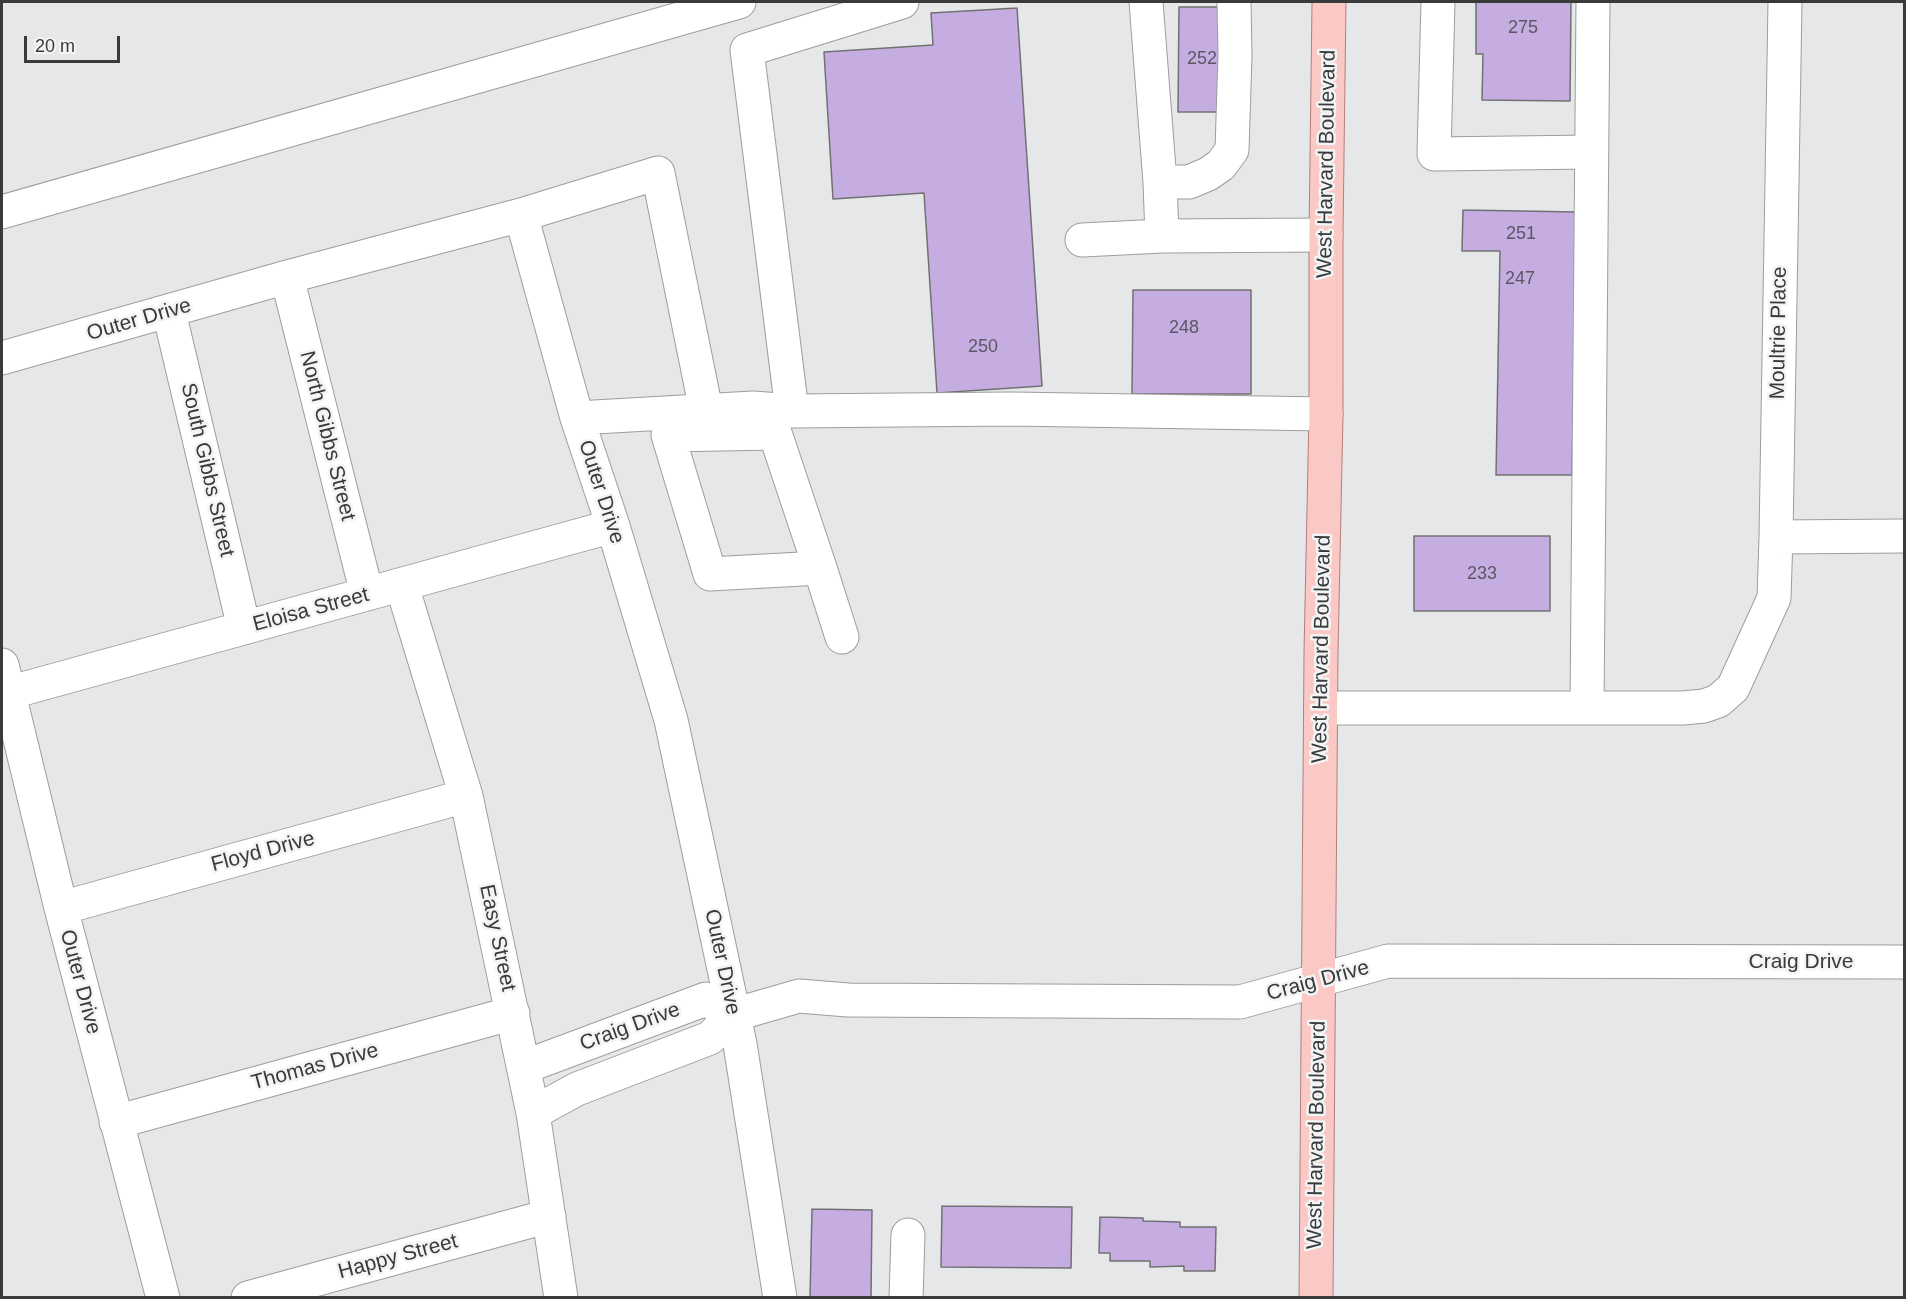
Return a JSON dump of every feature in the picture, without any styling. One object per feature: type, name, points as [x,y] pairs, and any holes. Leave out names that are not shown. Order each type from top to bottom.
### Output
[{"type":"main road","name":"West Harvard Boulevard","points":[[1316,1298],[1329,2]]},
{"type":"street","points":[[2,212],[739,2]]},
{"type":"street","points":[[792,411],[747,50],[902,2]]},
{"type":"street","points":[[1146,2],[1162,236]]},
{"type":"street","points":[[1160,182],[1190,182],[1221,165],[1232,150],[1234,2]]},
{"type":"street","points":[[1438,2],[1434,154],[1591,152]]},
{"type":"street","points":[[1587,708],[1593,2]]},
{"type":"street","name":"Moultrie Place","points":[[1321,708],[1683,708],[1704,706],[1718,701],[1733,688],[1774,598],[1785,2]]},
{"type":"street","points":[[521,215],[658,173],[706,410]]},
{"type":"street","name":"Outer Drive","points":[[2,358],[521,215],[577,418],[613,526],[671,720],[740,1044],[780,1298]]},
{"type":"street","points":[[1082,240],[1162,236],[1326,235]]},
{"type":"street","name":"North Gibbs Street","points":[[287,278],[367,594]]},
{"type":"street","name":"South Gibbs Street","points":[[169,312],[244,628]]},
{"type":"street","points":[[577,418],[753,408],[792,411],[1011,409],[1326,414]]},
{"type":"street","points":[[820,568],[710,574],[669,435],[775,433],[820,568],[842,637]]},
{"type":"street","name":"Eloisa Street","points":[[5,679],[244,628],[613,526]]},
{"type":"street","points":[[1776,537],[1905,536]]},
{"type":"street","name":"Easy Street","points":[[402,586],[466,796],[533,1113],[561,1298]]},
{"type":"street","name":"Outer Drive","points":[[5,679],[61,908],[163,1298]]},
{"type":"street","name":"Floyd Drive","points":[[61,908],[466,796]]},
{"type":"street","name":"Craig Drive","points":[[533,1113],[577,1089],[710,1038],[733,1015],[799,996],[848,1000],[1240,1002],[1388,961],[1905,962]]},
{"type":"street","name":"Craig Drive","points":[[524,1067],[706,999],[733,1015]]},
{"type":"street","name":"Thomas Drive","points":[[116,1122],[513,1013]]},
{"type":"street","name":"Happy Street","points":[[248,1298],[549,1216]]},
{"type":"street","points":[[906,1298],[908,1235]]},
{"type":"building","points":[[1476,2],[1571,2],[1570,101],[1482,100],[1483,54],[1476,54]]},
{"type":"building","points":[[1179,7],[1225,7],[1224,112],[1178,112]]},
{"type":"building","points":[[1017,8],[1042,386],[937,393],[924,193],[833,199],[824,52],[933,45],[931,13]]},
{"type":"building","points":[[1463,210],[1577,212],[1572,475],[1496,475],[1500,251],[1462,251]]},
{"type":"building","points":[[1133,290],[1251,290],[1251,394],[1132,394]]},
{"type":"building","points":[[1414,536],[1550,536],[1550,611],[1414,611]]},
{"type":"building","points":[[942,1206],[1072,1207],[1071,1268],[941,1267]]},
{"type":"building","points":[[812,1209],[872,1210],[871,1298],[810,1298]]},
{"type":"building","points":[[1100,1217],[1180,1222],[1180,1227],[1216,1227],[1215,1271],[1184,1271],[1184,1266],[1150,1267],[1150,1261],[1110,1261],[1110,1253],[1099,1253]]}]
